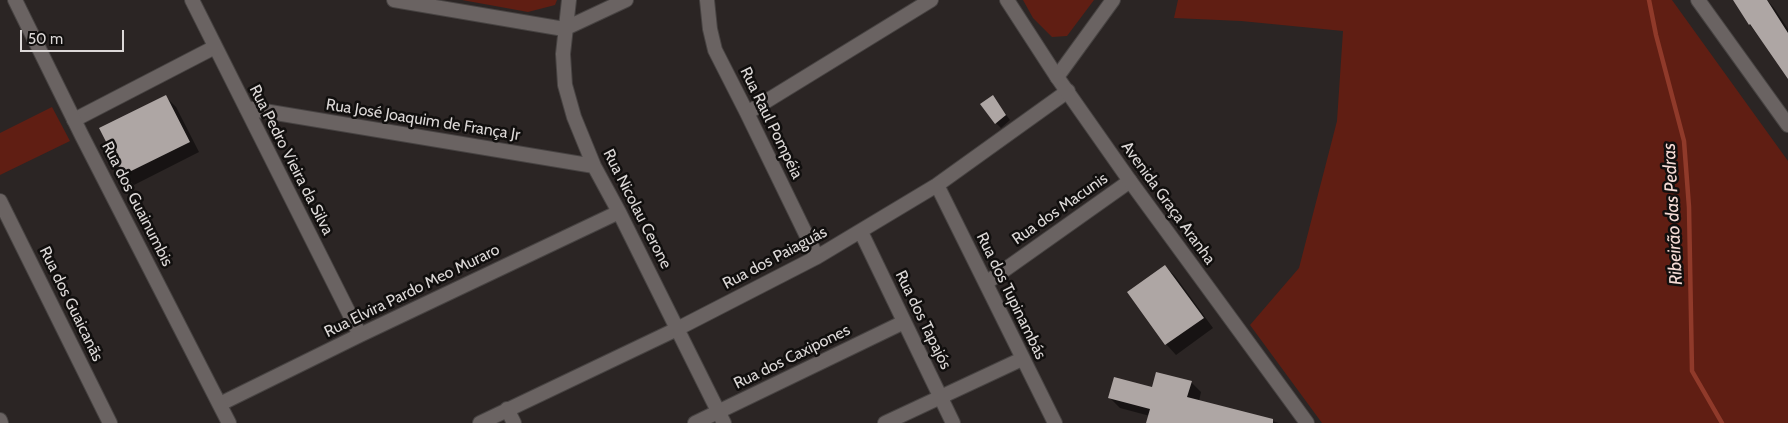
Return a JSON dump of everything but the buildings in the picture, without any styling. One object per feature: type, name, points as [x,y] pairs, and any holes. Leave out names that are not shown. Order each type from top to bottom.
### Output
[{"type":"street","name":"Rua dos Guainumbis","points":[[14,0],[230,423]]},
{"type":"street","name":"Rua Pedro Vieira da Silva","points":[[192,0],[360,335]]},
{"type":"street","points":[[394,0],[564,29],[626,0]]},
{"type":"street","name":"Rua Nicolau Cerone","points":[[569,0],[564,29],[563,54],[565,85],[574,117],[594,166],[678,328],[721,418]]},
{"type":"street","name":"Rua Raul Pompéia","points":[[707,0],[710,29],[715,50],[817,257]]},
{"type":"street","points":[[747,113],[931,0]]},
{"type":"street","name":"Avenida Graça Aranha","points":[[1007,0],[1130,181],[1307,423]]},
{"type":"street","points":[[1057,76],[1113,0]]},
{"type":"street","points":[[1698,0],[1788,125]]},
{"type":"street","points":[[74,120],[215,47]]},
{"type":"street","name":"Rua dos Paiaguás","points":[[480,423],[678,328],[817,257],[937,185],[1068,91]]},
{"type":"street","name":"Rua José Joaquim de França Jr","points":[[246,108],[594,166]]},
{"type":"street","name":"Rua dos Macunis","points":[[986,283],[1130,181]]},
{"type":"street","name":"Rua dos Tupinambás","points":[[937,185],[1055,423]]},
{"type":"street","name":"Rua dos Guaicanãs","points":[[0,201],[110,423]]},
{"type":"street","name":"Rua Elvira Pardo Meo Muraro","points":[[220,404],[619,212]]},
{"type":"street","name":"Rua dos Tapajós","points":[[861,232],[953,423]]},
{"type":"street","name":"Rua dos Caxipones","points":[[695,423],[721,418],[904,322]]},
{"type":"street","points":[[885,423],[1022,359]]},
{"type":"street","points":[[507,409],[514,423]]},
{"type":"shaded area","points":[[462,0],[557,0],[555,5],[528,12]]},
{"type":"shaded area","points":[[1023,0],[1094,0],[1067,36],[1052,37],[1033,18]]},
{"type":"shaded area","points":[[1178,0],[1672,0],[1788,161],[1788,423],[1322,423],[1250,325],[1299,268],[1337,121],[1343,31],[1241,21],[1174,18]]},
{"type":"shaded area","points":[[52,107],[70,141],[0,175],[0,133]]},
{"type":"waterway","name":"Ribeirão das Pedras","points":[[1649,0],[1656,35],[1684,141],[1689,207],[1692,371],[1722,423]]}]
